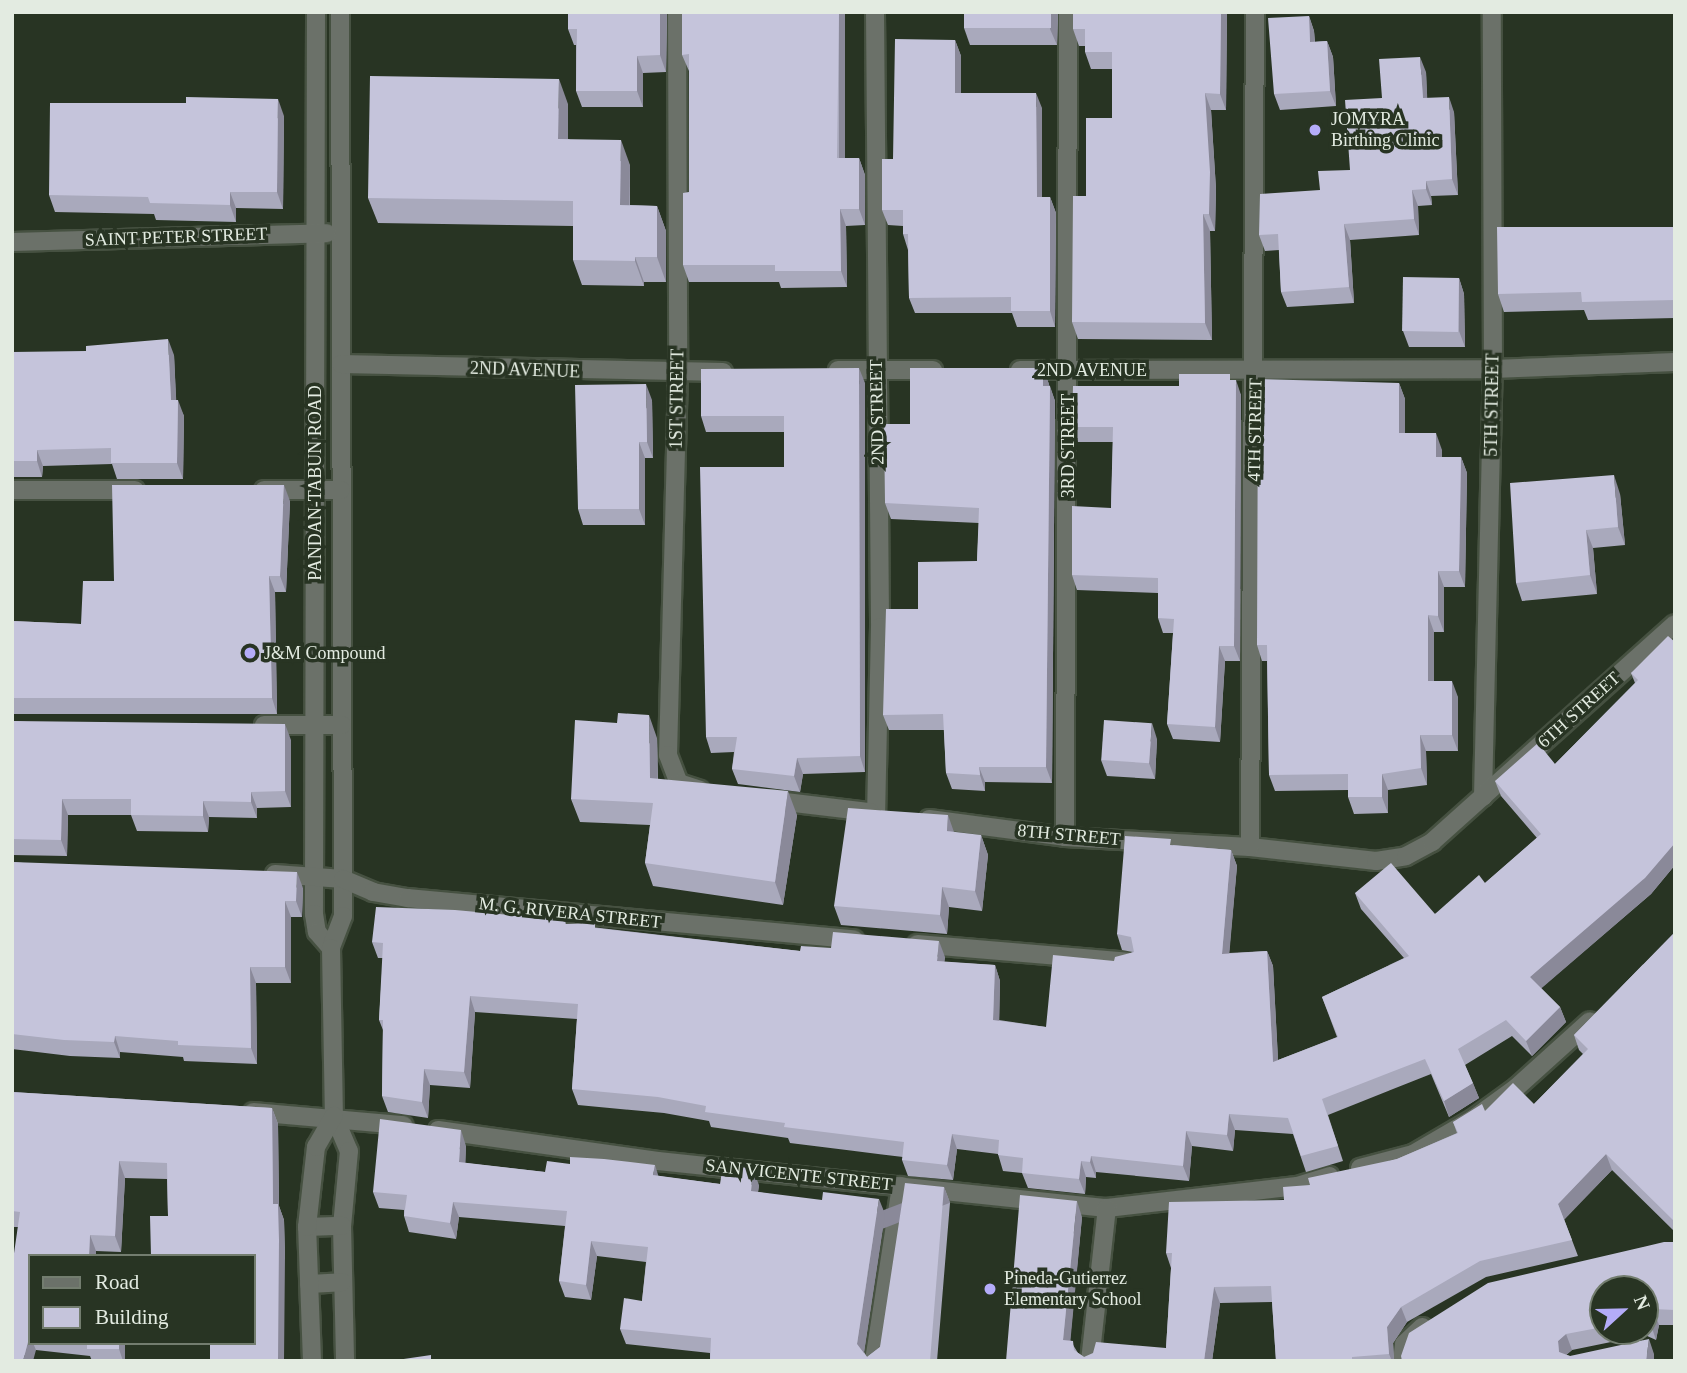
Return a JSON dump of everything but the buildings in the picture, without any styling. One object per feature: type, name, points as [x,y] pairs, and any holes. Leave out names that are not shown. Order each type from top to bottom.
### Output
[{"type":"street","name":"PANDAN-TABUN ROAD","points":[[316,12],[314,875],[317,932],[331,948]]},
{"type":"street","name":"PANDAN-TABUN ROAD","points":[[340,12],[343,879],[342,923],[331,948],[334,1116],[349,1151],[342,1226],[345,1361]]},
{"type":"street","name":"1ST STREET","points":[[677,12],[678,373],[668,755],[679,783],[721,794]]},
{"type":"street","name":"2ND STREET","points":[[747,797],[883,813],[876,370],[875,12]]},
{"type":"street","name":"3RD STREET","points":[[1065,837],[1068,12]]},
{"type":"street","name":"4TH STREET","points":[[1250,847],[1255,371],[1255,12]]},
{"type":"street","name":"5TH STREET","points":[[1483,797],[1493,369],[1492,12]]},
{"type":"street","name":"SAINT PETER STREET","points":[[12,242],[341,233]]},
{"type":"street","name":"2ND AVENUE","points":[[1000,370],[1493,369],[1675,362]]},
{"type":"street","name":"2ND AVENUE","points":[[341,364],[678,373],[744,372]]},
{"type":"street","points":[[823,370],[958,370]]},
{"type":"street","points":[[12,490],[150,490]]},
{"type":"street","points":[[246,490],[341,490]]},
{"type":"street","name":"6TH STREET","points":[[1483,797],[1675,624]]},
{"type":"street","points":[[246,725],[342,725]]},
{"type":"street","name":"8TH STREET","points":[[916,818],[1065,837],[1250,847],[1376,861],[1406,856],[1432,842],[1483,797]]},
{"type":"street","name":"M. G. RIVERA STREET","points":[[259,873],[343,879],[373,892],[408,898],[872,940]]},
{"type":"street","points":[[899,943],[1130,962]]},
{"type":"street","name":"SAN VICENTE STREET","points":[[233,1111],[334,1116],[658,1161],[1107,1208],[1297,1185],[1413,1154],[1517,1087],[1606,1005]]},
{"type":"street","points":[[312,1361],[307,1227],[316,1147],[334,1116]]},
{"type":"street","points":[[874,1361],[901,1186]]},
{"type":"street","points":[[1090,1361],[1107,1208]]},
{"type":"street","points":[[307,1227],[342,1226]]},
{"type":"street","points":[[309,1283],[342,1282]]},
{"type":"street","points":[[1402,1361],[1404,1344],[1413,1332],[1438,1317]]},
{"type":"place","name":"JOMYRA Birthing Clinic","points":[[1315,130]]},
{"type":"place","name":"J&M Compound","points":[[250,653]]},
{"type":"place","name":"Pineda-Gutierrez Elementary School","points":[[990,1289]]}]
